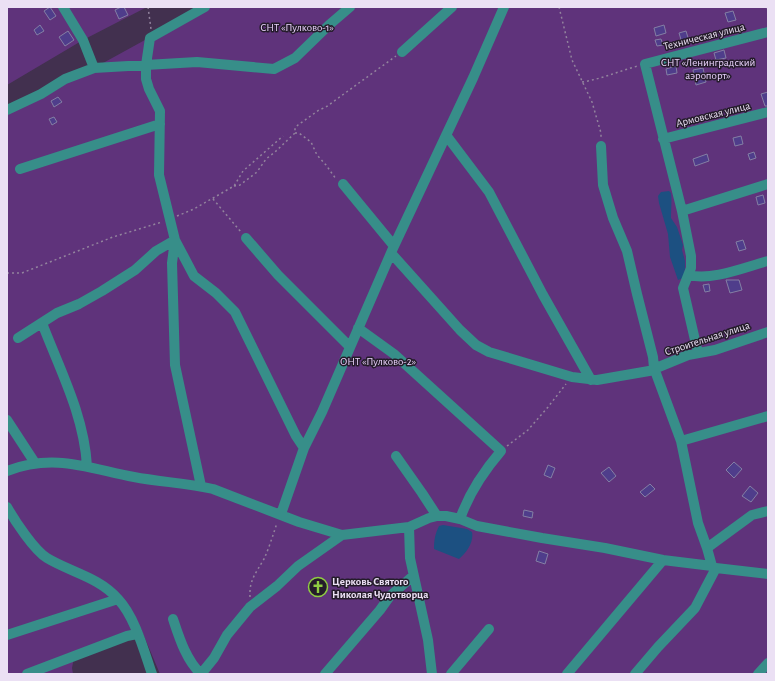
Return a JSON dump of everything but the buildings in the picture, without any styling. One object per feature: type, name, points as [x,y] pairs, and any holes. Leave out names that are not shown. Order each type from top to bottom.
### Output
[{"type":"street","points":[[63,7],[83,40],[94,68]]},
{"type":"street","points":[[205,7],[150,38],[146,65],[146,79],[149,89],[160,111],[159,175],[169,220],[175,240],[194,276],[216,293],[235,312],[296,436],[304,448]]},
{"type":"street","points":[[7,110],[41,94],[65,79],[94,68],[197,62],[274,69],[295,58],[350,7]]},
{"type":"street","points":[[402,52],[452,7]]},
{"type":"street","points":[[281,514],[304,448],[322,412],[392,250],[473,78],[504,7]]},
{"type":"street","name":"Техническая улица","points":[[663,139],[645,64],[768,32]]},
{"type":"street","name":"Армовская улица","points":[[663,139],[768,112]]},
{"type":"street","points":[[20,169],[160,124]]},
{"type":"street","points":[[446,135],[490,192],[543,295],[591,380]]},
{"type":"street","points":[[663,139],[682,211],[691,256],[689,275],[683,288],[698,353]]},
{"type":"street","points":[[602,146],[603,185],[613,218],[627,251],[654,357],[654,368],[681,441],[698,523],[714,567],[695,608],[635,674]]},
{"type":"street","name":"Строительная улица","points":[[342,184],[392,250],[460,330],[476,344],[489,352],[572,377],[597,380],[649,371],[698,353],[715,350],[768,332]]},
{"type":"street","points":[[682,211],[768,184]]},
{"type":"street","points":[[246,238],[278,275],[350,347]]},
{"type":"street","points":[[18,338],[57,313],[79,304],[102,291],[135,270],[156,251],[175,240]]},
{"type":"street","points":[[175,240],[172,263],[175,365],[201,486]]},
{"type":"street","points":[[689,275],[710,277],[768,261]]},
{"type":"street","points":[[42,323],[75,406],[86,448],[87,466]]},
{"type":"street","points":[[358,328],[394,354],[501,451],[488,466],[473,488],[460,519]]},
{"type":"street","points":[[681,441],[768,416]]},
{"type":"street","points":[[7,420],[35,463]]},
{"type":"street","points":[[396,456],[437,516]]},
{"type":"street","points":[[7,471],[35,463],[51,462],[87,466],[133,477],[201,486],[213,489],[299,522],[342,535],[408,527],[437,516],[446,516],[484,527],[605,548],[663,560],[768,574]]},
{"type":"street","points":[[707,548],[752,515],[768,510]]},
{"type":"street","points":[[9,514],[34,547],[46,558],[85,575],[103,585],[118,598],[128,613],[152,674]]},
{"type":"street","points":[[408,527],[410,558],[428,640],[432,674]]},
{"type":"street","points":[[173,619],[182,644],[195,669],[201,674],[214,658],[226,635],[250,607],[277,586],[298,566],[342,535]]},
{"type":"street","points":[[567,674],[663,560]]},
{"type":"street","points":[[325,674],[380,610],[390,596],[413,576]]},
{"type":"street","points":[[7,635],[118,598]]},
{"type":"street","points":[[451,674],[489,629]]},
{"type":"street","points":[[27,674],[127,636],[137,634]]},
{"type":"street","points":[[758,674],[768,664]]},
{"type":"path","points":[[148,7],[151,25],[150,38]]},
{"type":"path","points":[[559,7],[572,60],[592,102],[602,133],[602,146]]},
{"type":"path","points":[[7,274],[22,273],[113,237],[169,220],[213,199],[234,186],[240,185],[257,172],[263,162],[290,139],[295,133],[295,128],[298,125],[402,52]]},
{"type":"path","points":[[582,82],[595,80],[628,68]]},
{"type":"path","points":[[295,133],[311,142],[317,155],[326,165],[331,174],[342,184]]},
{"type":"path","points":[[234,186],[243,171],[283,136]]},
{"type":"path","points":[[213,199],[246,238]]},
{"type":"path","points":[[501,451],[528,430],[572,377]]},
{"type":"path","points":[[250,607],[251,584],[257,568],[265,557],[281,514]]},
{"type":"green space","points":[[7,7],[147,7],[83,40],[7,85]]},
{"type":"green space","name":"ОНТ «Пулково-2»","points":[[205,7],[768,7],[768,674],[160,674],[141,629],[75,652],[72,668],[73,674],[7,674],[7,110],[94,68]]},
{"type":"water","points":[[669,191],[671,193],[671,218],[677,227],[683,245],[682,250],[685,261],[683,278],[678,280],[670,257],[668,234],[658,196],[661,192]]},
{"type":"water","points":[[443,525],[467,529],[472,532],[472,539],[469,547],[459,559],[434,549],[439,526]]},
{"type":"place","name":"Церковь Святого Николая Чудотворца","points":[[318,587]]},
{"type":"park label","name":"СНТ «Пулково-1»","points":[[297,27]]},
{"type":"park label","name":"СНТ «Ленинградский аэропорт»","points":[[708,68]]}]
